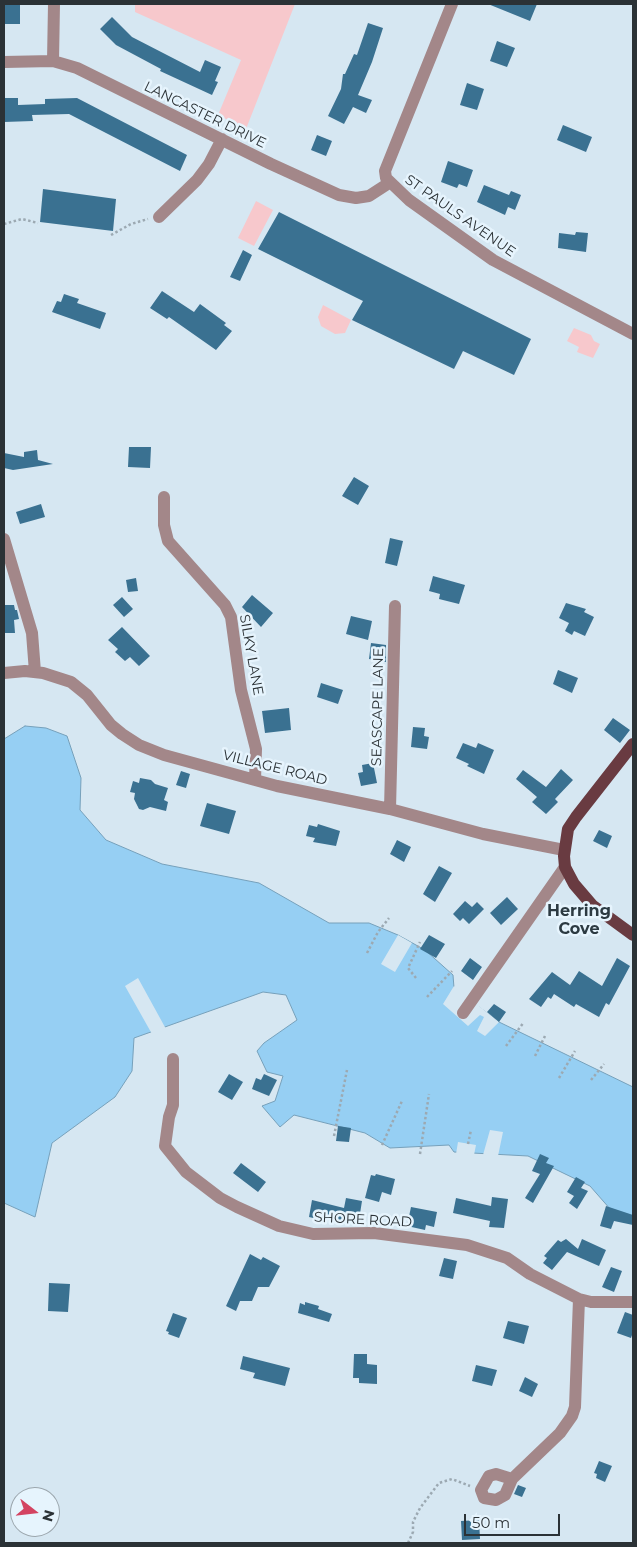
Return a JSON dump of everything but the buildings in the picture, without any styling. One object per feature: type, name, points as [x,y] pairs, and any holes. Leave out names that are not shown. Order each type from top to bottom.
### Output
[{"type":"main road","points":[[633,744],[568,829],[564,850],[565,867],[574,884],[592,905],[633,934]]},
{"type":"street","points":[[53,61],[54,4]]},
{"type":"street","name":"ST PAULS AVENUE","points":[[452,4],[385,171],[389,184],[501,265],[633,334]]},
{"type":"street","name":"LANCASTER DRIVE","points":[[4,62],[53,61],[77,68],[339,195],[356,198],[369,196],[389,184]]},
{"type":"street","points":[[159,216],[197,180],[210,164],[222,139]]},
{"type":"street","name":"SILKY LANE","points":[[164,497],[164,525],[168,541],[221,600],[231,616],[241,690],[256,749],[254,780]]},
{"type":"street","points":[[4,538],[32,633],[35,672]]},
{"type":"street","name":"SEASCAPE LANE","points":[[390,809],[395,606]]},
{"type":"street","name":"VILLAGE ROAD","points":[[4,673],[35,672],[59,677],[78,687],[93,701],[111,725],[139,745],[172,757],[277,786],[390,809],[483,834],[564,850]]},
{"type":"street","points":[[463,1013],[565,867]]},
{"type":"street","name":"SHORE ROAD","points":[[173,1058],[173,1105],[169,1117],[165,1146],[179,1166],[220,1198],[256,1217],[280,1226],[313,1234],[374,1233],[467,1246],[507,1258],[530,1274],[579,1299],[591,1302],[633,1302]]},
{"type":"street","points":[[512,1479],[496,1474],[489,1476],[480,1490],[484,1498],[501,1498],[512,1479],[560,1433],[572,1416],[575,1407],[579,1299]]},
{"type":"path","points":[[111,235],[131,224],[159,216]]},
{"type":"path","points":[[4,224],[22,219],[38,223]]},
{"type":"path","points":[[367,953],[378,932],[389,918]]},
{"type":"path","points":[[416,978],[408,968],[420,942]]},
{"type":"path","points":[[427,997],[452,971]]},
{"type":"path","points":[[506,1046],[524,1022]]},
{"type":"path","points":[[535,1056],[545,1036]]},
{"type":"path","points":[[559,1078],[575,1051]]},
{"type":"path","points":[[591,1080],[604,1064]]},
{"type":"path","points":[[334,1136],[347,1070]]},
{"type":"path","points":[[420,1154],[429,1094]]},
{"type":"path","points":[[382,1145],[402,1101]]},
{"type":"path","points":[[468,1144],[470,1130]]},
{"type":"path","points":[[408,1543],[417,1515],[439,1483],[452,1479],[480,1490]]},
{"type":"shaded area","points":[[135,4],[295,4],[246,129],[218,115],[241,60],[135,12]]},
{"type":"shaded area","points":[[256,201],[273,210],[254,246],[238,238]]},
{"type":"shaded area","points":[[323,305],[351,320],[345,333],[335,334],[321,326],[318,317]]},
{"type":"shaded area","points":[[574,328],[591,335],[594,341],[600,344],[593,358],[577,352],[579,347],[567,341]]},
{"type":"water","points":[[25,726],[46,728],[67,736],[81,778],[80,810],[106,840],[162,864],[259,883],[329,923],[369,923],[398,935],[425,950],[453,975],[454,988],[499,1022],[633,1087],[633,1216],[611,1210],[590,1186],[528,1156],[454,1152],[449,1145],[390,1148],[365,1133],[294,1115],[280,1127],[262,1106],[275,1101],[283,1076],[267,1072],[257,1051],[264,1043],[297,1020],[286,995],[263,992],[134,1038],[132,1071],[115,1097],[52,1143],[35,1217],[4,1203],[4,739]]},
{"type":"pier","points":[[398,935],[412,943],[395,972],[381,964]]},
{"type":"pier","points":[[138,978],[166,1029],[152,1034],[125,986]]},
{"type":"pier","points":[[454,986],[499,1022],[485,1036],[477,1031],[484,1017],[480,1015],[468,1026],[443,1004]]},
{"type":"pier","points":[[490,1130],[503,1132],[498,1156],[483,1155]]},
{"type":"pier","points":[[458,1142],[476,1145],[474,1155],[456,1154]]},
{"type":"district","name":"Herring Cove","points":[[579,920]]}]
